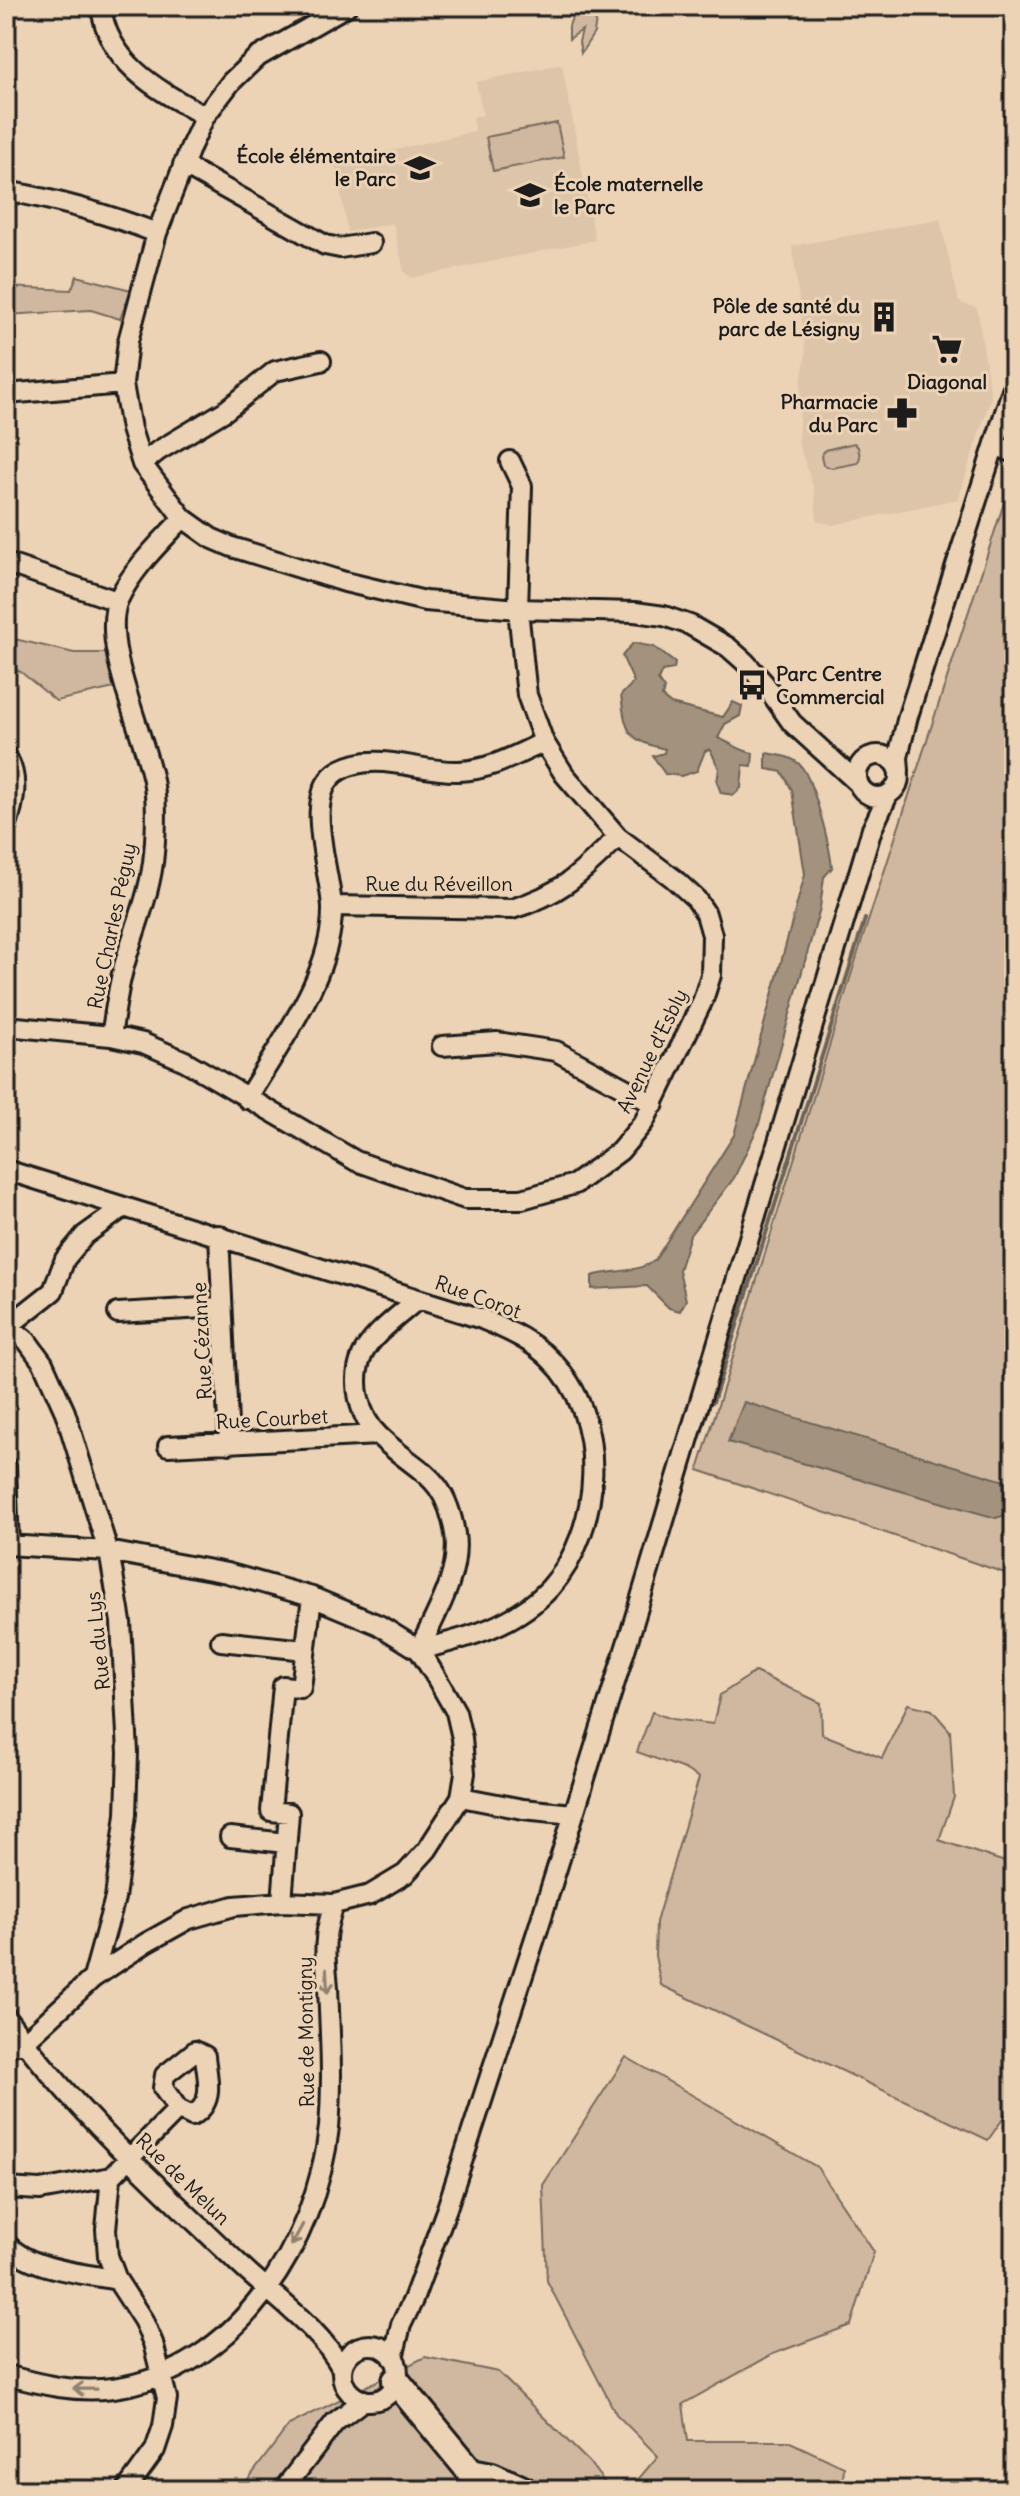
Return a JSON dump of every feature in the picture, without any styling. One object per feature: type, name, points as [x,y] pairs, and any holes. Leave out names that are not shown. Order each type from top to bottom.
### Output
[{"type":"highway","points":[[384,2384],[418,2408],[477,2481],[492,2476],[523,2490]]},
{"type":"street","points":[[101,6],[103,19],[128,65],[152,87],[205,116]]},
{"type":"street","points":[[347,6],[256,58],[231,82],[205,116],[183,165],[157,233],[128,341],[123,384],[131,429],[142,464],[183,518],[211,538],[345,582],[425,601],[518,609],[635,612],[664,616],[690,625],[728,647],[745,662],[792,723],[862,788],[877,797],[888,795]]},
{"type":"street","points":[[183,165],[325,245],[340,248],[371,243]]},
{"type":"street","points":[[6,191],[107,214],[157,233]]},
{"type":"street","points":[[142,464],[225,411],[275,371],[321,361]]},
{"type":"street","points":[[6,394],[123,384]]},
{"type":"street","points":[[283,2490],[335,2422],[384,2384],[401,2325],[447,2208],[630,1634],[872,829],[888,795],[898,785],[898,757],[908,716],[1014,384]]},
{"type":"street","points":[[995,445],[1014,453]]},
{"type":"street","name":"Avenue d'Esbly","points":[[6,1026],[111,1036],[143,1043],[185,1061],[356,1161],[465,1199],[522,1199],[575,1184],[620,1151],[644,1122],[654,1104],[703,1000],[711,975],[712,935],[706,914],[696,899],[618,837],[564,774],[544,742],[527,695],[518,609],[522,486],[510,461]]},
{"type":"street","points":[[6,563],[117,601],[139,566],[183,518]]},
{"type":"street","name":"Rue Charles Péguy","points":[[111,1036],[123,971],[144,905],[152,867],[155,815],[155,788],[144,741],[119,667],[115,637],[117,601]]},
{"type":"street","points":[[872,829],[858,771],[897,736],[908,716]]},
{"type":"street","points":[[247,1099],[318,978],[330,943],[332,906],[318,812],[323,789],[336,772],[353,764],[374,761],[457,772],[488,768],[544,742]]},
{"type":"street","points":[[824,752],[891,759],[899,771]]},
{"type":"street","points":[[6,756],[15,785],[13,807],[6,828]]},
{"type":"street","name":"Rue du Réveillon","points":[[332,906],[512,909],[539,900],[572,882],[618,837]]},
{"type":"street","points":[[442,1046],[497,1042],[556,1051],[654,1104]]},
{"type":"street","name":"Rue Corot","points":[[6,1170],[482,1319],[523,1337],[551,1360],[572,1388],[583,1414],[592,1456],[587,1521],[570,1563],[548,1590],[524,1610],[489,1631],[419,1650]]},
{"type":"street","points":[[7,1326],[53,1291],[65,1259],[85,1235],[124,1207]]},
{"type":"street","name":"Rue Cézanne","points":[[219,1235],[229,1444]]},
{"type":"street","points":[[418,1299],[383,1329],[362,1355],[357,1389],[363,1413],[378,1435],[432,1476],[447,1503],[455,1536],[453,1572],[419,1650]]},
{"type":"street","points":[[118,1313],[222,1307]]},
{"type":"street","name":"Rue du Lys","points":[[7,1326],[27,1341],[43,1363],[65,1412],[108,1551],[121,1622],[128,1753],[126,1814],[115,1898],[93,1978]]},
{"type":"street","name":"Rue Courbet","points":[[168,1446],[378,1435]]},
{"type":"street","points":[[6,1467],[8,1545],[108,1551],[227,1573],[312,1597],[379,1625],[419,1650],[456,1712],[465,1773],[461,1797],[427,1850],[405,1874],[370,1895],[334,1904],[282,1902],[234,1906],[189,1919],[93,1978],[15,2045]]},
{"type":"street","points":[[282,1902],[289,1813],[271,1811],[277,1746],[283,1686],[301,1688],[312,1597]]},
{"type":"street","points":[[221,1641],[305,1650]]},
{"type":"street","points":[[461,1797],[523,1809],[573,1814]]},
{"type":"street","points":[[230,1837],[286,1843]]},
{"type":"street","name":"Rue de Montigny","points":[[6,2375],[46,2386],[83,2390],[113,2388],[161,2375],[191,2361],[223,2339],[266,2290],[302,2226],[318,2182],[329,2129],[332,2079],[325,1938],[334,1904]]},
{"type":"street","name":"Rue de Melun","points":[[6,2017],[15,2045],[266,2290],[321,2336],[344,2378]]},
{"type":"street","points":[[6,2188],[40,2190],[111,2177],[178,2109]]},
{"type":"street","points":[[111,2177],[106,2229],[108,2256],[117,2280],[143,2320],[153,2343],[167,2398],[155,2450],[126,2490]]},
{"type":"street","points":[[6,2243],[48,2267],[117,2280]]},
{"type":"street","points":[[335,2422],[347,2357],[401,2325]]},
{"type":"street","name":"Rue de Melun","points":[[321,2336],[366,2347],[384,2384]]},
{"type":"street","points":[[344,2378],[357,2397],[384,2384]]},
{"type":"shaded area","points":[[576,6],[598,6],[594,33],[581,53],[579,42],[582,30],[569,39],[569,26]]},
{"type":"shaded area","points":[[562,64],[595,240],[412,278],[404,272],[393,223],[348,232],[335,164],[475,131],[473,117],[483,115],[476,82]]},
{"type":"shaded area","points":[[557,123],[564,157],[493,171],[486,137]]},
{"type":"shaded area","points":[[940,219],[959,302],[977,308],[991,397],[958,499],[833,525],[817,521],[814,489],[798,442],[801,381],[806,354],[792,246]]},
{"type":"shaded area","points":[[77,276],[131,290],[120,319],[91,310],[6,315],[6,287],[71,290]]},
{"type":"shaded area","points":[[854,443],[860,457],[858,463],[832,468],[823,465],[821,456],[825,450]]},
{"type":"shaded area","points":[[1014,472],[1014,1576],[698,1470],[861,943]]},
{"type":"shaded area","points":[[6,637],[74,653],[109,653],[119,687],[56,701],[21,672],[6,665]]},
{"type":"shaded area","points":[[633,643],[654,647],[675,663],[674,669],[662,671],[658,680],[664,689],[662,697],[671,704],[723,717],[733,702],[742,706],[740,716],[725,724],[718,738],[753,753],[752,766],[743,765],[741,788],[734,795],[721,793],[717,782],[719,769],[710,749],[705,751],[697,771],[681,776],[665,774],[653,756],[664,753],[665,749],[643,742],[631,733],[621,695],[634,682],[622,656]]},
{"type":"shaded area","points":[[766,753],[794,760],[806,774],[821,815],[832,868],[824,877],[820,908],[758,1127],[734,1178],[690,1235],[679,1270],[686,1300],[680,1311],[669,1308],[647,1286],[592,1289],[592,1276],[633,1269],[655,1260],[734,1135],[805,874],[792,790],[782,772],[766,769]]},
{"type":"shaded area","points":[[744,1402],[1008,1482],[1013,1498],[1009,1514],[996,1518],[728,1442]]},
{"type":"shaded area","points":[[755,1672],[821,1703],[822,1734],[882,1758],[908,1704],[932,1710],[950,1731],[954,1797],[939,1840],[1014,1865],[1014,2103],[988,2140],[661,1985],[655,1956],[656,1922],[699,1778],[684,1769],[637,1752],[652,1712],[672,1719],[713,1724],[720,1695]]},
{"type":"shaded area","points":[[626,2057],[817,2167],[874,2252],[851,2325],[773,2354],[683,2404],[688,2441],[788,2441],[844,2467],[842,2490],[629,2490],[658,2456],[616,2414],[547,2281],[543,2185]]},
{"type":"shaded area","points":[[425,2357],[498,2372],[589,2462],[610,2490],[240,2490],[289,2425]]},
{"type":"waterway","points":[[713,1402],[865,919]]},
{"type":"place","name":"École élémentaire le Parc","points":[[420,168]]},
{"type":"place","name":"École maternelle le Parc","points":[[530,195]]},
{"type":"place","name":"Pôle de santé du parc de Lésigny","points":[[884,317]]},
{"type":"place","name":"Diagonal","points":[[947,349]]},
{"type":"place","name":"Pharmacie du Parc","points":[[902,413]]},
{"type":"place","name":"Parc Centre Commercial","points":[[752,685]]}]
